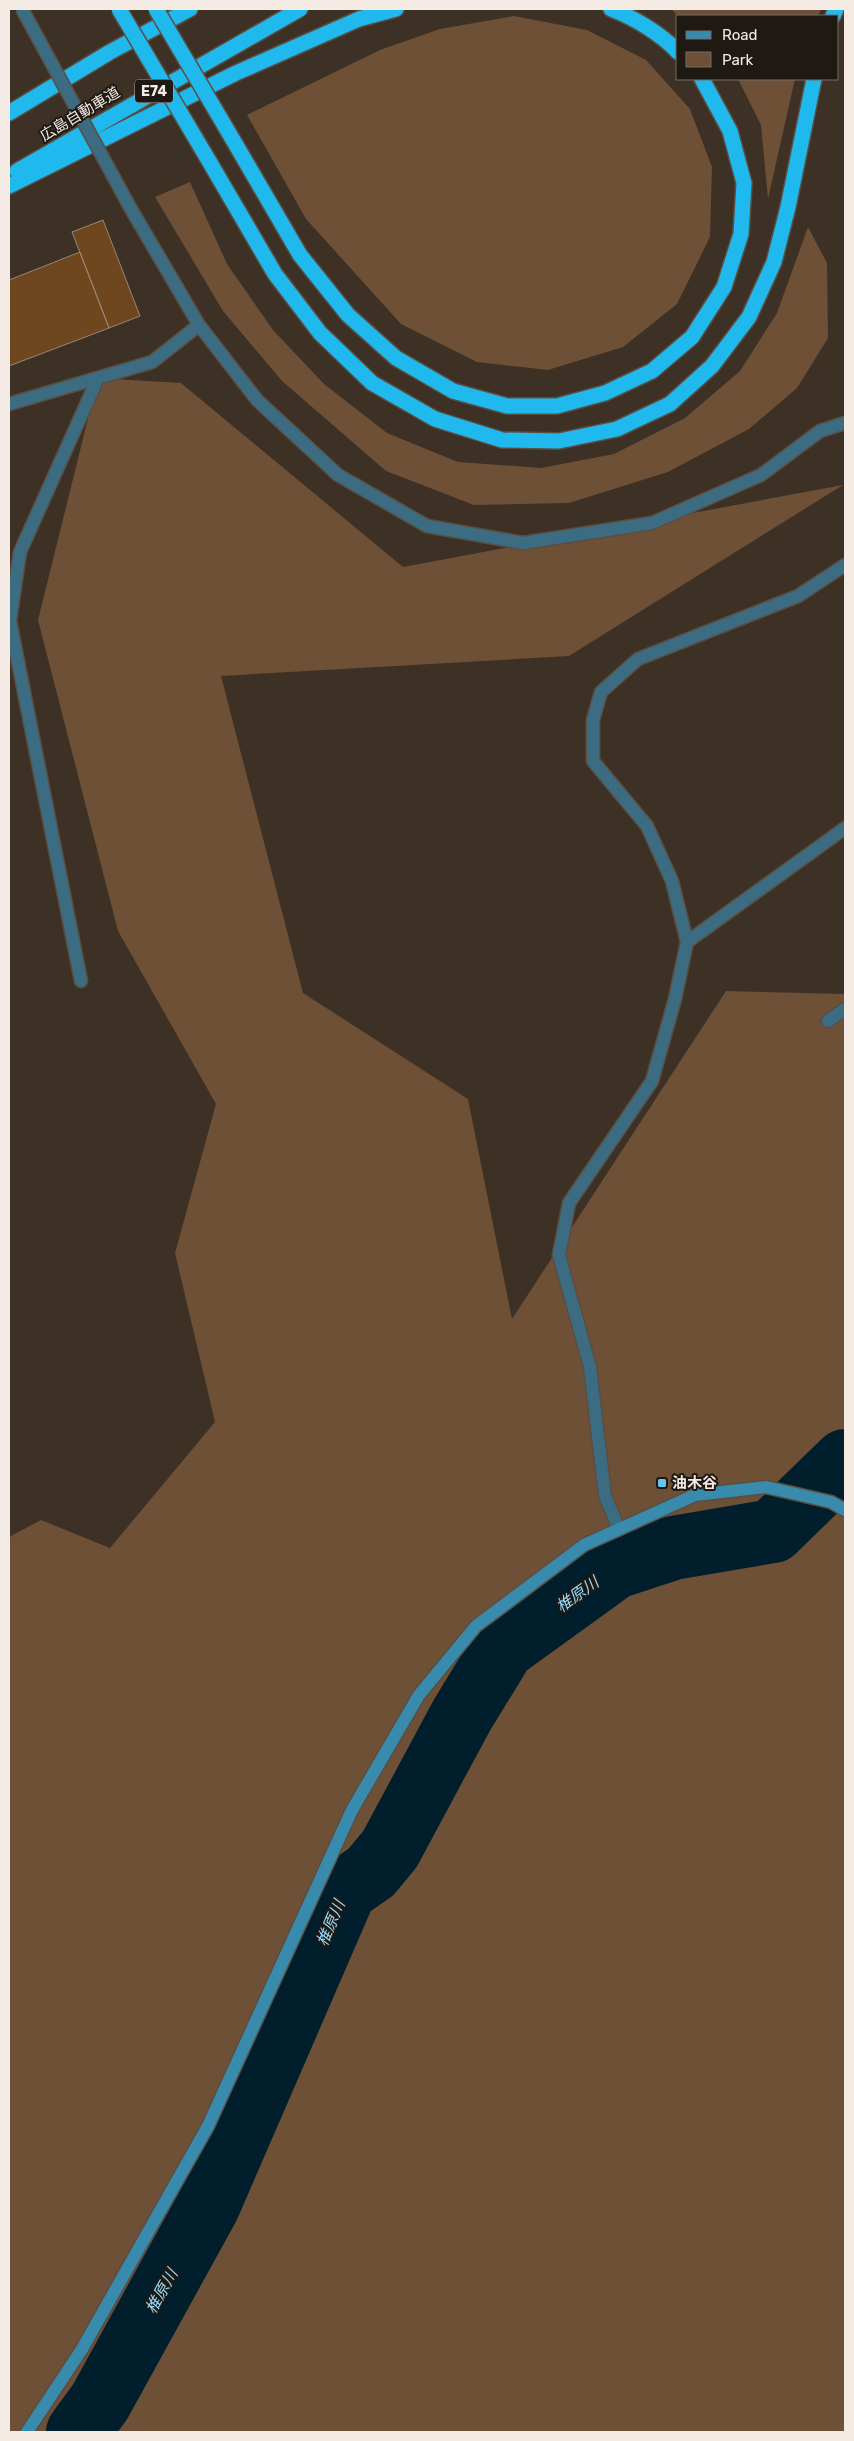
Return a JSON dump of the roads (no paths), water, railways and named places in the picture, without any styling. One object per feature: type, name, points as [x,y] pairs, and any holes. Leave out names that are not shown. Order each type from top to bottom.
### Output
[{"type":"highway","points":[[119,9],[275,274],[320,333],[372,383],[435,420],[502,440],[559,441],[617,429],[670,404],[712,366],[749,317],[774,262],[788,207],[814,80]]},
{"type":"highway","points":[[156,9],[300,255],[348,315],[396,358],[453,391],[507,406],[557,406],[605,393],[652,371],[692,337],[724,287],[742,234],[744,183],[730,131],[703,80]]},
{"type":"highway","points":[[9,113],[110,52],[190,9]]},
{"type":"highway","name":"広島自動車道","points":[[9,176],[300,9]]},
{"type":"highway","points":[[9,186],[236,73],[359,19],[396,9]]},
{"type":"highway","points":[[611,9],[627,15],[676,50]]},
{"type":"street","points":[[22,9],[131,209],[199,325],[257,400],[338,475],[427,526],[523,543],[652,523],[761,475],[820,431],[845,423]]},
{"type":"street","points":[[9,404],[152,362],[199,325]]},
{"type":"street","points":[[81,982],[10,621],[20,552],[98,378]]},
{"type":"street","points":[[618,1529],[605,1496],[590,1368],[559,1255],[569,1203],[652,1081],[675,999],[688,942],[672,881],[647,826],[593,761],[593,720],[601,692],[638,659],[798,596],[845,565]]},
{"type":"street","points":[[688,942],[845,828]]},
{"type":"street","points":[[828,1021],[845,1009]]},
{"type":"street","points":[[27,2432],[82,2349],[208,2126],[352,1810],[419,1695],[476,1626],[584,1545],[694,1495],[766,1487],[831,1502],[845,1510]]},
{"type":"waterway","name":"椎原川","points":[[78,2432],[100,2402],[208,2206],[345,1890],[371,1872],[390,1849],[462,1715],[503,1648],[615,1567],[673,1548],[773,1531],[845,1461]]},
{"type":"place","name":"油木谷","points":[[662,1483]]}]
